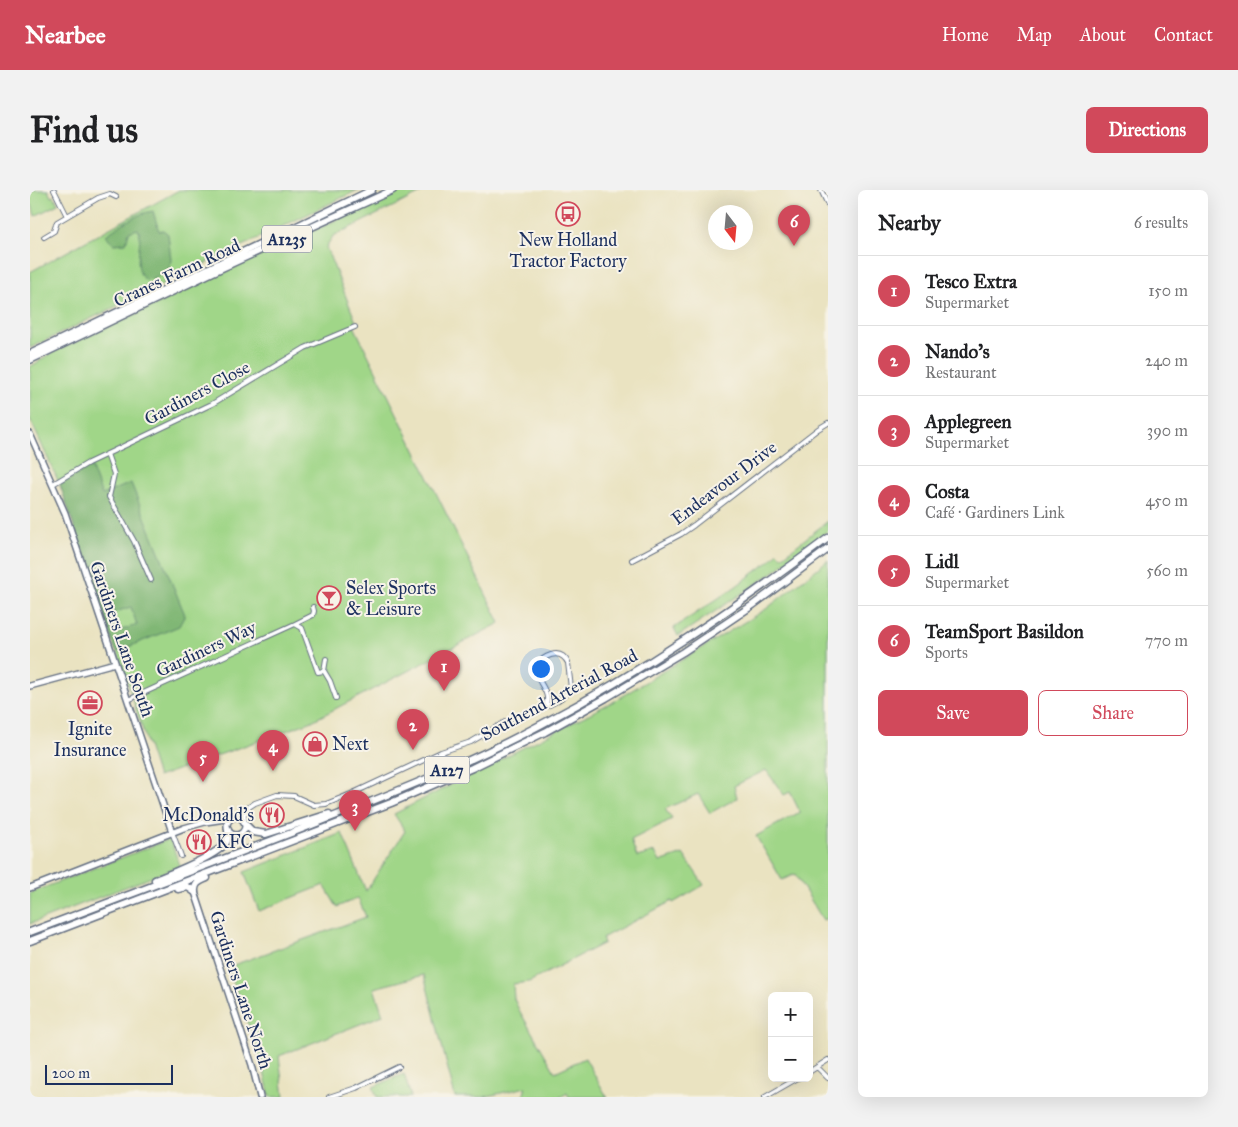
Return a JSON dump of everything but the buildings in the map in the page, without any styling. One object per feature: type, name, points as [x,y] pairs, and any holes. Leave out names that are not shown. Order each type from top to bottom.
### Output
[{"type":"main road","name":"Cranes Farm Road","points":[[30,354],[372,190]]},
{"type":"main road","name":"Cranes Farm Road","points":[[30,361],[237,261],[393,190]]},
{"type":"main road","name":"Southend Arterial Road","points":[[30,932],[402,790],[468,761],[533,729],[608,688],[672,649],[740,603],[828,538]]},
{"type":"main road","name":"Southend Arterial Road","points":[[30,942],[405,797],[472,768],[553,728],[683,652],[753,605],[828,549]]},
{"type":"main road","name":"A127","points":[[245,824],[253,832],[261,834],[272,833],[402,790]]},
{"type":"main road","name":"A127","points":[[67,918],[182,869],[212,854],[227,841],[228,829]]},
{"type":"main road","name":"A127","points":[[195,892],[195,886],[200,881],[276,847]]},
{"type":"main road","name":"A127","points":[[70,926],[183,887],[191,888],[195,892]]},
{"type":"street","points":[[54,190],[67,216]]},
{"type":"street","points":[[821,190],[828,206]]},
{"type":"street","points":[[44,237],[54,231],[57,222],[67,216],[106,195],[116,197]]},
{"type":"street","name":"Gardiners Close","points":[[53,484],[107,454],[211,405],[305,348],[355,327]]},
{"type":"street","name":"Endeavour Drive","points":[[632,560],[681,534],[828,423]]},
{"type":"street","name":"Gardiners Lane South","points":[[30,434],[66,513],[181,856]]},
{"type":"street","points":[[107,454],[114,474],[110,496],[151,580]]},
{"type":"street","name":"Gardiners Way","points":[[128,700],[313,615],[313,607]]},
{"type":"street","points":[[295,624],[302,628],[318,672],[324,671]]},
{"type":"street","points":[[228,829],[227,823],[232,818],[255,803],[281,794],[294,796],[314,805],[326,804],[441,752],[471,742],[505,722],[543,708],[562,697],[571,688],[568,663],[561,655],[546,656],[535,668],[535,674],[547,698],[543,708]]},
{"type":"street","points":[[326,659],[324,671],[336,698]]},
{"type":"street","points":[[30,686],[115,663]]},
{"type":"street","points":[[210,821],[222,823],[234,835],[239,835],[243,832],[246,811],[255,803]]},
{"type":"street","points":[[30,888],[172,832],[210,821],[232,818],[240,818],[245,824]]},
{"type":"street","name":"Gardiners Lane North","points":[[195,892],[252,1065],[260,1097]]},
{"type":"street","points":[[813,1069],[828,1060]]},
{"type":"street","points":[[818,1066],[828,1078]]},
{"type":"street","points":[[329,1097],[356,1088],[399,1067]]},
{"type":"street","points":[[764,1097],[791,1082]]},
{"type":"green space","points":[[34,190],[48,190],[51,197],[54,196],[58,204],[35,216],[32,205],[30,205],[30,192]]},
{"type":"green space","points":[[179,190],[358,190],[30,348],[30,272]]},
{"type":"green space","points":[[400,190],[427,190],[333,236],[326,247],[356,322],[353,324],[500,623],[310,722],[158,777],[103,607],[60,485],[30,419],[30,367],[52,353]]},
{"type":"green space","points":[[153,211],[159,231],[163,230],[168,234],[171,260],[169,270],[154,279],[145,280],[139,269],[140,240],[138,229],[129,232],[126,243],[113,244],[106,235],[134,217]]},
{"type":"green space","points":[[91,466],[102,495],[131,483],[185,615],[179,626],[116,652],[60,485]],"holes":[[[131,607],[137,625],[118,631],[112,613]]]},
{"type":"green space","points":[[828,521],[828,531],[768,576],[678,636],[674,628],[735,587],[771,560],[778,552],[782,557]]},
{"type":"green space","points":[[828,560],[828,918],[823,920],[795,874],[782,880],[756,836],[800,812],[790,792],[784,795],[766,770],[734,786],[737,798],[710,813],[698,794],[665,809],[672,819],[631,840],[637,857],[655,852],[660,862],[683,854],[704,885],[673,903],[672,901],[602,938],[604,943],[529,982],[513,984],[514,999],[519,1010],[555,1072],[585,1058],[607,1097],[569,1097],[567,1093],[561,1097],[523,1097],[526,1087],[484,1097],[455,1097],[424,975],[374,988],[383,1015],[279,1056],[284,1097],[270,1097],[262,1064],[228,967],[366,917],[358,898],[337,907],[324,885],[259,911],[244,872],[342,833],[366,891],[405,831],[394,814],[614,701],[766,609]]},
{"type":"green space","points":[[170,839],[180,866],[30,924],[30,893]]},
{"type":"green space","points":[[404,1074],[411,1097],[377,1097],[373,1087]]},
{"type":"place","name":"New Holland Tractor Factory","points":[[568,214]]},
{"type":"place","name":"TeamSport Basildon","points":[[794,246]]},
{"type":"place","name":"Selex Sports & Leisure","points":[[329,598]]},
{"type":"place","name":"Tesco Extra","points":[[444,691]]},
{"type":"place","name":"Ignite Insurance","points":[[90,703]]},
{"type":"place","name":"Next","points":[[315,744]]},
{"type":"place","name":"Nando's","points":[[413,750]]},
{"type":"place","name":"Costa","points":[[273,771]]},
{"type":"place","name":"Lidl","points":[[203,782]]},
{"type":"place","name":"McDonald's","points":[[272,815]]},
{"type":"place","name":"Applegreen","points":[[355,831]]},
{"type":"place","name":"KFC","points":[[199,842]]}]
